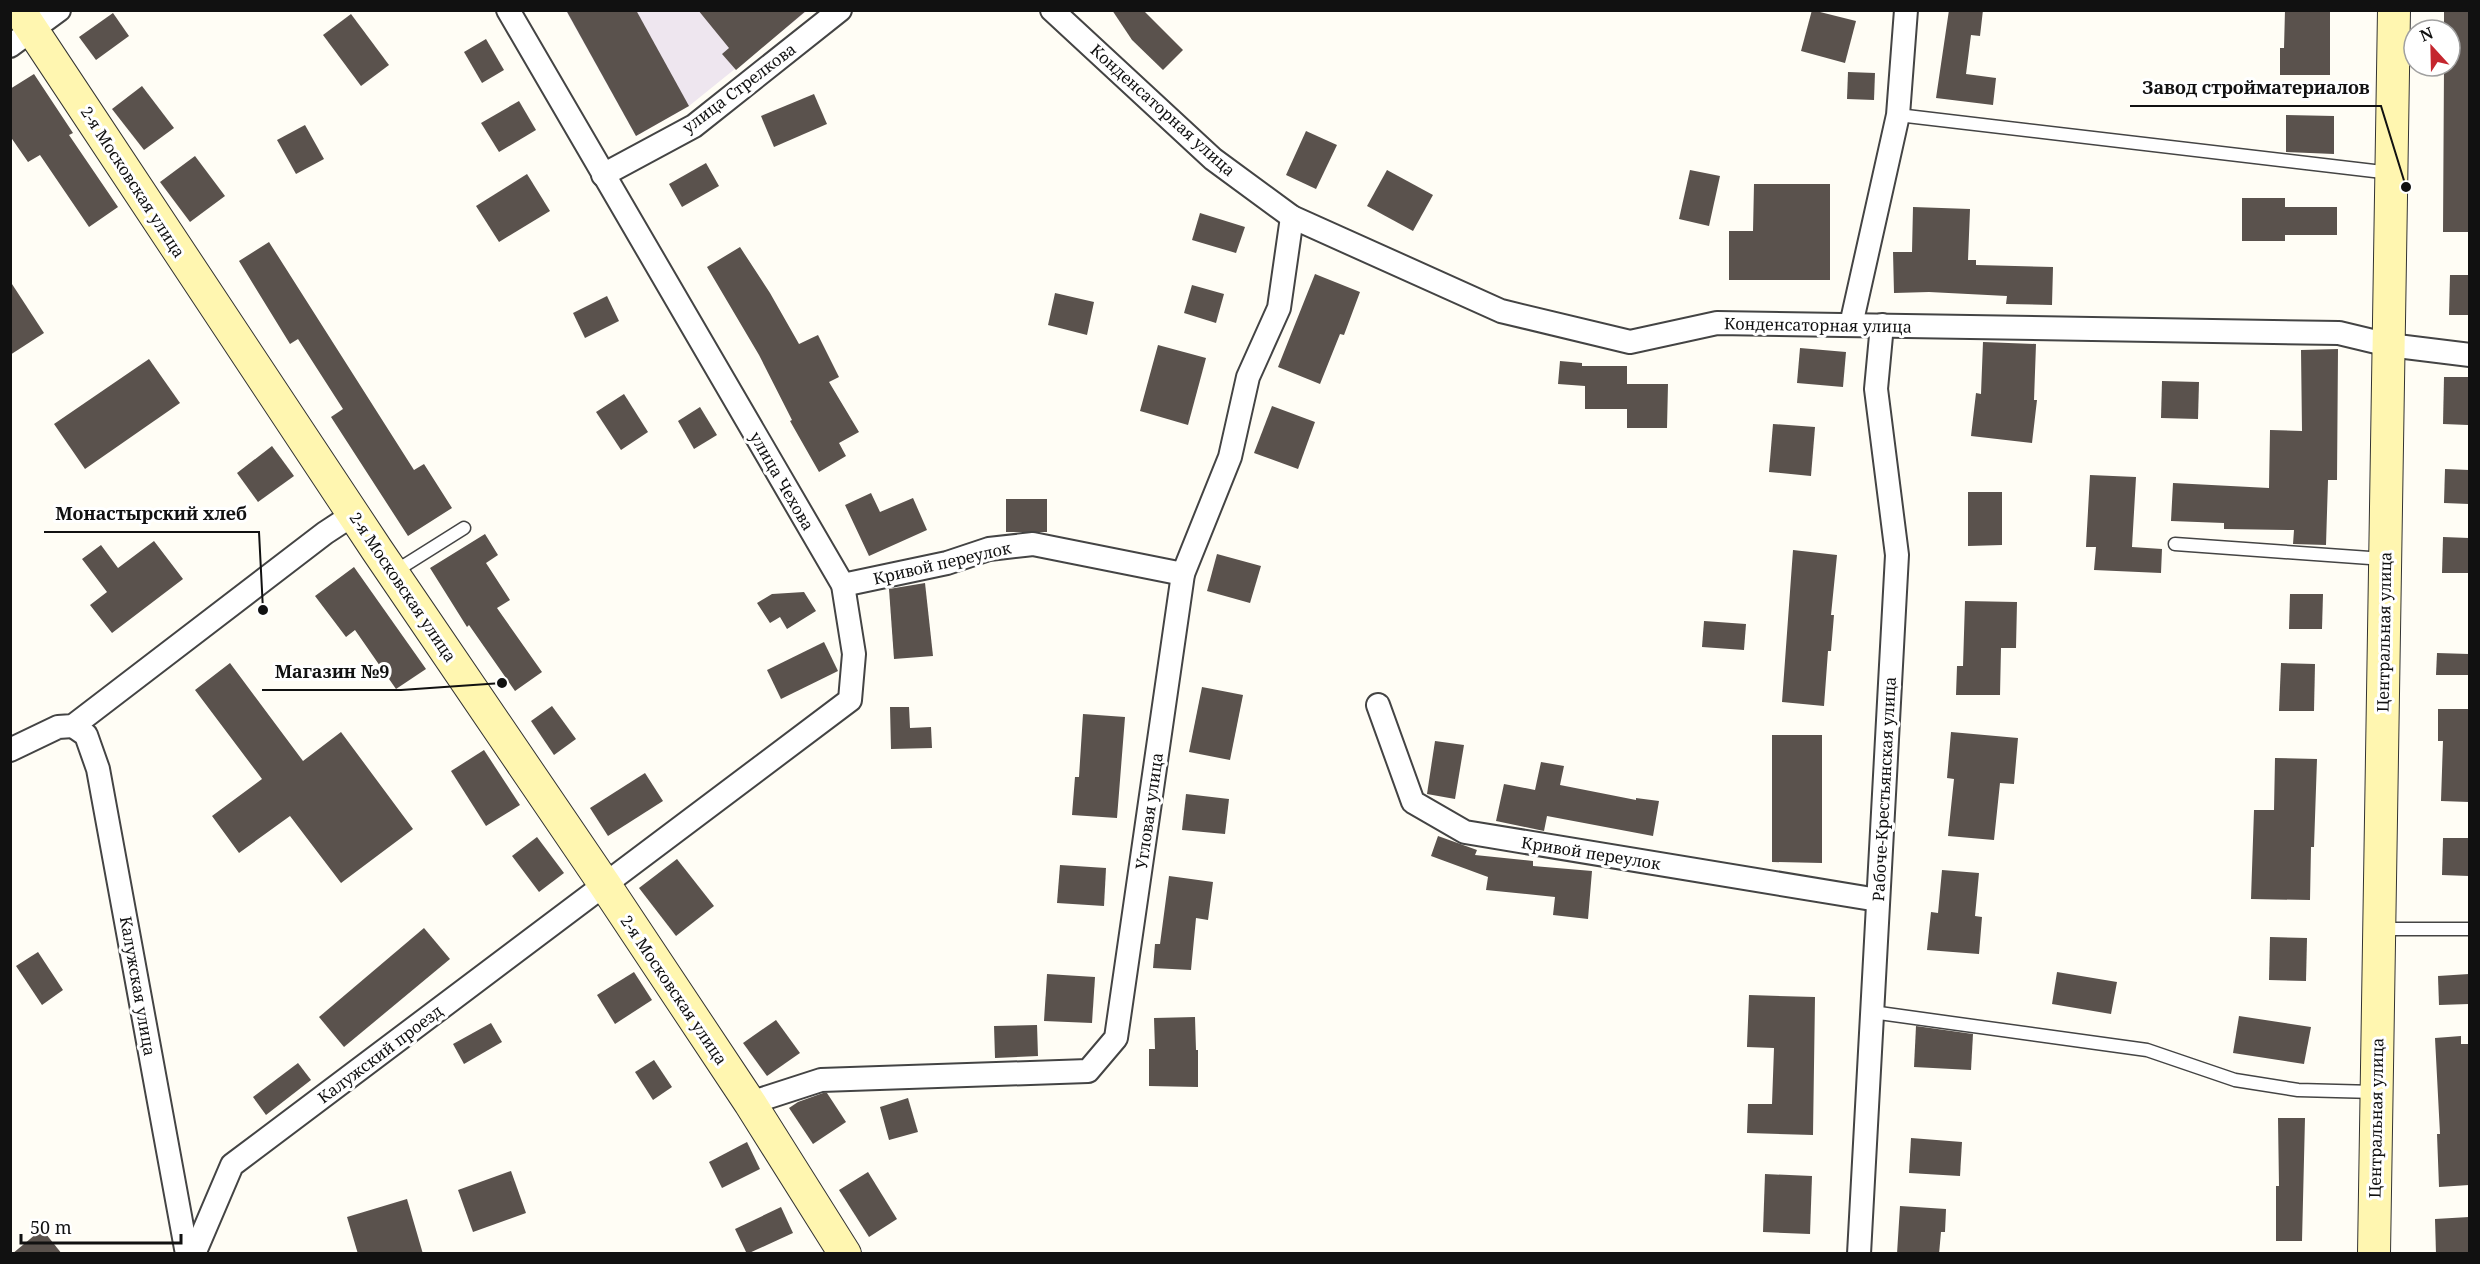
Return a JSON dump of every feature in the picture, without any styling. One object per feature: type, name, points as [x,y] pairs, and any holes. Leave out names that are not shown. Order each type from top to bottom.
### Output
[{"type":"street","points":[[21,29],[59,10]]},
{"type":"street","name":"улица Чехова","points":[[508,10],[843,585],[854,654],[850,700],[605,885]]},
{"type":"street","name":"улица Стрелкова","points":[[603,175],[694,126],[840,10]]},
{"type":"street","name":"Конденсаторная улица","points":[[1052,10],[1213,159],[1292,217],[1501,311],[1630,342],[1717,323],[1851,325],[2339,333],[2389,345],[2469,355]]},
{"type":"street","points":[[1851,325],[1898,115],[1906,10]]},
{"type":"street","name":"Центральная улица","points":[[2374,1254],[2394,10]]},
{"type":"street","name":"2-я Московская улица","points":[[21,29],[605,885],[750,1103],[845,1254]]},
{"type":"street","name":"Угловая улица","points":[[750,1103],[821,1080],[1088,1071],[1116,1038],[1183,574],[1230,457],[1248,377],[1279,308],[1292,217]]},
{"type":"street","name":"Рабоче-Крестьянская улица","points":[[1858,1254],[1897,555],[1876,389],[1882,326]]},
{"type":"street","points":[[10,750],[58,727],[73,726],[325,533],[354,514]]},
{"type":"street","name":"Кривой переулок","points":[[843,585],[947,563],[988,549],[1033,544],[1183,574]]},
{"type":"street","name":"Кривой переулок","points":[[1378,705],[1413,802],[1465,832],[1878,900]]},
{"type":"street","name":"Калужская улица","points":[[73,726],[86,735],[98,769],[187,1254]]},
{"type":"street","name":"Калужский проезд","points":[[194,1254],[232,1165],[605,885]]},
{"type":"lane","points":[[1898,115],[2391,173]]},
{"type":"lane","points":[[393,573],[464,528]]},
{"type":"lane","points":[[2175,544],[2385,559]]},
{"type":"lane","points":[[2378,929],[2469,929]]},
{"type":"lane","points":[[1872,1012],[2147,1050],[2235,1080],[2298,1090],[2376,1092]]},
{"type":"shaded area","points":[[566,11],[807,11],[689,106],[636,136]]},
{"type":"building","points":[[566,10],[636,10],[689,106],[636,136]]},
{"type":"building","points":[[698,10],[807,10],[736,70],[722,54],[729,48]]},
{"type":"building","points":[[1112,10],[1143,10],[1183,50],[1163,70],[1132,40]]},
{"type":"building","points":[[1812,10],[1856,21],[1845,63],[1801,51]]},
{"type":"building","points":[[1949,10],[1983,10],[1980,36],[1971,35],[1966,74],[1996,78],[1993,105],[1936,98]]},
{"type":"building","points":[[2285,10],[2330,11],[2330,75],[2280,75],[2280,48],[2284,48]]},
{"type":"building","points":[[2444,10],[2469,10],[2469,232],[2443,232],[2444,78],[2462,78],[2462,18],[2444,18]]},
{"type":"building","points":[[113,13],[129,36],[96,60],[79,37]]},
{"type":"building","points":[[351,14],[389,65],[361,86],[323,35]]},
{"type":"building","points":[[486,39],[504,70],[482,83],[464,52]]},
{"type":"building","points":[[1848,72],[1875,73],[1874,100],[1847,99]]},
{"type":"building","points":[[34,74],[73,133],[69,135],[118,207],[89,227],[40,155],[28,162],[10,136],[10,89]]},
{"type":"building","points":[[142,86],[174,128],[144,150],[112,109]]},
{"type":"building","points":[[814,94],[827,124],[774,147],[761,116]]},
{"type":"building","points":[[519,101],[536,130],[499,152],[481,123]]},
{"type":"building","points":[[2286,115],[2334,116],[2334,154],[2286,152]]},
{"type":"building","points":[[305,125],[324,159],[296,174],[277,140]]},
{"type":"building","points":[[1306,131],[1337,145],[1316,189],[1286,175]]},
{"type":"building","points":[[195,156],[225,196],[190,222],[160,182]]},
{"type":"building","points":[[706,163],[719,186],[682,207],[669,184]]},
{"type":"building","points":[[1387,170],[1433,195],[1413,231],[1367,206]]},
{"type":"building","points":[[1690,170],[1720,176],[1709,226],[1679,219]]},
{"type":"building","points":[[527,174],[550,211],[499,242],[476,206]]},
{"type":"building","points":[[1754,184],[1830,184],[1830,280],[1729,280],[1729,231],[1753,231]]},
{"type":"building","points":[[2242,198],[2285,198],[2285,207],[2337,207],[2337,235],[2285,235],[2285,241],[2242,241]]},
{"type":"building","points":[[1913,207],[1970,209],[1968,260],[1976,260],[1976,265],[2053,267],[2052,305],[2006,304],[2007,296],[1929,292],[1894,293],[1893,252],[1912,252]]},
{"type":"building","points":[[1200,213],[1245,227],[1236,253],[1192,240]]},
{"type":"building","points":[[269,242],[414,470],[424,464],[452,508],[408,536],[331,417],[343,409],[298,339],[290,344],[239,261]]},
{"type":"building","points":[[740,247],[799,344],[818,335],[839,377],[829,382],[859,432],[839,443],[846,456],[819,472],[790,421],[792,420],[759,355],[707,267]]},
{"type":"building","points":[[1315,274],[1360,292],[1344,335],[1340,334],[1320,384],[1278,367]]},
{"type":"building","points":[[2450,275],[2469,275],[2469,315],[2449,315]]},
{"type":"building","points":[[10,281],[44,333],[10,355]]},
{"type":"building","points":[[1192,285],[1224,294],[1216,323],[1184,313]]},
{"type":"building","points":[[1055,293],[1094,302],[1087,335],[1048,325]]},
{"type":"building","points":[[607,296],[619,321],[585,338],[573,313]]},
{"type":"building","points":[[1983,342],[2036,344],[2034,400],[2037,400],[2032,443],[1971,436],[1976,393],[1981,394]]},
{"type":"building","points":[[1158,345],[1206,358],[1188,425],[1140,411]]},
{"type":"building","points":[[1800,348],[1846,352],[1843,387],[1797,383]]},
{"type":"building","points":[[2338,349],[2337,480],[2328,480],[2326,545],[2293,544],[2294,530],[2224,529],[2224,523],[2171,521],[2173,483],[2269,488],[2270,430],[2302,431],[2301,350]]},
{"type":"building","points":[[149,359],[180,403],[85,469],[54,424]]},
{"type":"building","points":[[1560,361],[1582,363],[1582,366],[1627,366],[1627,384],[1668,384],[1667,428],[1627,428],[1627,409],[1585,409],[1585,386],[1558,384]]},
{"type":"building","points":[[2444,377],[2469,377],[2468,425],[2443,424]]},
{"type":"building","points":[[2162,381],[2199,382],[2198,419],[2161,418]]},
{"type":"building","points":[[624,394],[648,432],[621,450],[596,412]]},
{"type":"building","points":[[1272,406],[1315,422],[1298,469],[1254,453]]},
{"type":"building","points":[[700,407],[717,435],[694,449],[678,421]]},
{"type":"building","points":[[1773,424],[1815,427],[1811,476],[1769,472]]},
{"type":"building","points":[[272,446],[294,476],[258,502],[237,473]]},
{"type":"building","points":[[2445,469],[2469,470],[2469,504],[2444,503]]},
{"type":"building","points":[[2090,475],[2136,477],[2132,547],[2162,549],[2161,573],[2094,570],[2096,547],[2086,547]]},
{"type":"building","points":[[1968,492],[2002,492],[2002,545],[1968,546]]},
{"type":"building","points":[[871,493],[880,512],[913,498],[927,530],[869,556],[845,505]]},
{"type":"building","points":[[1006,499],[1047,499],[1047,532],[1006,532]]},
{"type":"building","points":[[485,534],[498,555],[486,563],[510,600],[497,608],[542,672],[515,691],[469,625],[467,627],[430,568]]},
{"type":"building","points":[[2443,537],[2469,538],[2469,573],[2442,573]]},
{"type":"building","points":[[154,541],[183,579],[112,633],[90,605],[107,592],[82,559],[101,545],[118,568]]},
{"type":"building","points":[[1793,550],[1837,555],[1831,615],[1834,615],[1831,651],[1828,651],[1824,706],[1782,702]]},
{"type":"building","points":[[1217,554],[1261,566],[1250,603],[1207,591]]},
{"type":"building","points":[[354,567],[426,669],[396,689],[355,630],[346,637],[315,596]]},
{"type":"building","points":[[925,583],[933,656],[894,659],[889,589]]},
{"type":"building","points":[[804,592],[816,611],[787,629],[780,617],[770,623],[757,603],[772,594]]},
{"type":"building","points":[[2290,594],[2323,594],[2322,629],[2289,629]]},
{"type":"building","points":[[1965,601],[2017,602],[2016,648],[2001,648],[2000,695],[1956,695],[1957,666],[1963,666]]},
{"type":"building","points":[[1704,621],[1746,624],[1744,650],[1702,647]]},
{"type":"building","points":[[824,642],[838,671],[781,699],[767,670]]},
{"type":"building","points":[[2437,653],[2469,654],[2469,675],[2436,675]]},
{"type":"building","points":[[230,663],[303,761],[341,732],[413,829],[341,883],[290,816],[239,853],[212,816],[262,779],[195,690]]},
{"type":"building","points":[[2281,663],[2315,664],[2314,711],[2279,711]]},
{"type":"building","points":[[1202,687],[1243,695],[1230,760],[1189,752]]},
{"type":"building","points":[[552,706],[576,739],[554,755],[531,721]]},
{"type":"building","points":[[890,707],[909,707],[910,728],[931,727],[932,748],[891,749]]},
{"type":"building","points":[[2438,709],[2469,709],[2469,802],[2441,801],[2443,741],[2438,741]]},
{"type":"building","points":[[1083,714],[1125,717],[1117,818],[1072,815],[1075,777],[1079,777]]},
{"type":"building","points":[[1951,732],[2018,738],[2014,784],[2000,783],[1994,840],[1948,836],[1954,779],[1947,778]]},
{"type":"building","points":[[1772,735],[1822,735],[1822,863],[1772,862]]},
{"type":"building","points":[[1435,741],[1464,745],[1455,799],[1427,794]]},
{"type":"building","points":[[484,750],[520,805],[486,826],[451,771]]},
{"type":"building","points":[[2275,758],[2317,759],[2310,900],[2251,899],[2254,810],[2274,810]]},
{"type":"building","points":[[1541,762],[1564,766],[1560,785],[1636,800],[1636,798],[1659,801],[1653,836],[1547,816],[1544,831],[1496,821],[1504,784],[1535,790]]},
{"type":"building","points":[[645,773],[663,801],[608,836],[590,808]]},
{"type":"building","points":[[1186,794],[1229,799],[1225,834],[1182,830]]},
{"type":"building","points":[[1438,836],[1477,850],[1475,855],[1533,861],[1533,866],[1592,871],[1588,919],[1553,915],[1555,897],[1486,890],[1488,877],[1431,856]]},
{"type":"building","points":[[537,837],[564,873],[539,892],[512,856]]},
{"type":"building","points":[[2443,838],[2469,838],[2469,876],[2442,875]]},
{"type":"building","points":[[677,859],[714,906],[676,936],[639,888]]},
{"type":"building","points":[[1060,865],[1106,868],[1104,906],[1057,903]]},
{"type":"building","points":[[1942,870],[1979,873],[1975,916],[1982,917],[1979,954],[1927,950],[1931,912],[1938,913]]},
{"type":"building","points":[[1169,876],[1213,882],[1208,920],[1196,918],[1191,970],[1153,968],[1155,944],[1160,944]]},
{"type":"building","points":[[424,928],[450,959],[344,1047],[319,1017]]},
{"type":"building","points":[[2270,937],[2307,938],[2306,981],[2269,980]]},
{"type":"building","points":[[38,952],[63,990],[42,1005],[16,966]]},
{"type":"building","points":[[634,972],[652,1000],[615,1024],[597,995]]},
{"type":"building","points":[[2057,972],[2117,982],[2111,1014],[2052,1004]]},
{"type":"building","points":[[1047,974],[1095,977],[1092,1023],[1044,1021]]},
{"type":"building","points":[[2469,974],[2469,1004],[2439,1005],[2438,976]]},
{"type":"building","points":[[1749,995],[1815,997],[1813,1135],[1747,1133],[1748,1104],[1772,1104],[1774,1048],[1747,1047]]},
{"type":"building","points":[[2239,1016],[2311,1027],[2304,1064],[2233,1053]]},
{"type":"building","points":[[1195,1017],[1198,1087],[1149,1086],[1149,1049],[1155,1049],[1154,1018]]},
{"type":"building","points":[[776,1020],[800,1053],[767,1076],[743,1043]]},
{"type":"building","points":[[491,1023],[502,1042],[464,1064],[453,1044]]},
{"type":"building","points":[[1037,1025],[1038,1056],[995,1058],[994,1026]]},
{"type":"building","points":[[1916,1026],[1973,1034],[1971,1070],[1914,1067]]},
{"type":"building","points":[[2461,1036],[2461,1044],[2469,1044],[2469,1185],[2439,1187],[2437,1134],[2440,1134],[2435,1038]]},
{"type":"building","points":[[654,1060],[672,1087],[653,1100],[635,1072]]},
{"type":"building","points":[[298,1063],[311,1080],[266,1115],[253,1097]]},
{"type":"building","points":[[827,1093],[846,1122],[813,1144],[789,1108],[798,1102]]},
{"type":"building","points":[[908,1098],[918,1132],[889,1140],[880,1107]]},
{"type":"building","points":[[2278,1118],[2305,1118],[2302,1241],[2276,1241],[2276,1186],[2279,1186]]},
{"type":"building","points":[[1911,1138],[1962,1142],[1960,1176],[1909,1173]]},
{"type":"building","points":[[747,1142],[760,1169],[722,1188],[709,1162]]},
{"type":"building","points":[[511,1171],[526,1213],[473,1232],[458,1190]]},
{"type":"building","points":[[868,1172],[897,1219],[869,1237],[839,1190]]},
{"type":"building","points":[[1765,1174],[1812,1176],[1810,1234],[1763,1232]]},
{"type":"building","points":[[407,1199],[423,1254],[358,1254],[347,1217]]},
{"type":"building","points":[[1900,1206],[1946,1209],[1945,1232],[1941,1232],[1939,1254],[1897,1254]]},
{"type":"building","points":[[781,1207],[793,1233],[747,1254],[735,1229]]},
{"type":"building","points":[[2469,1217],[2469,1254],[2436,1254],[2435,1219]]},
{"type":"building","points":[[42,1229],[62,1254],[12,1254]]},
{"type":"place","name":"Завод стройматериалов","points":[[2406,187]]},
{"type":"place","name":"Монастырский хлеб","points":[[263,610]]},
{"type":"place","name":"Магазин №9","points":[[502,683]]}]
